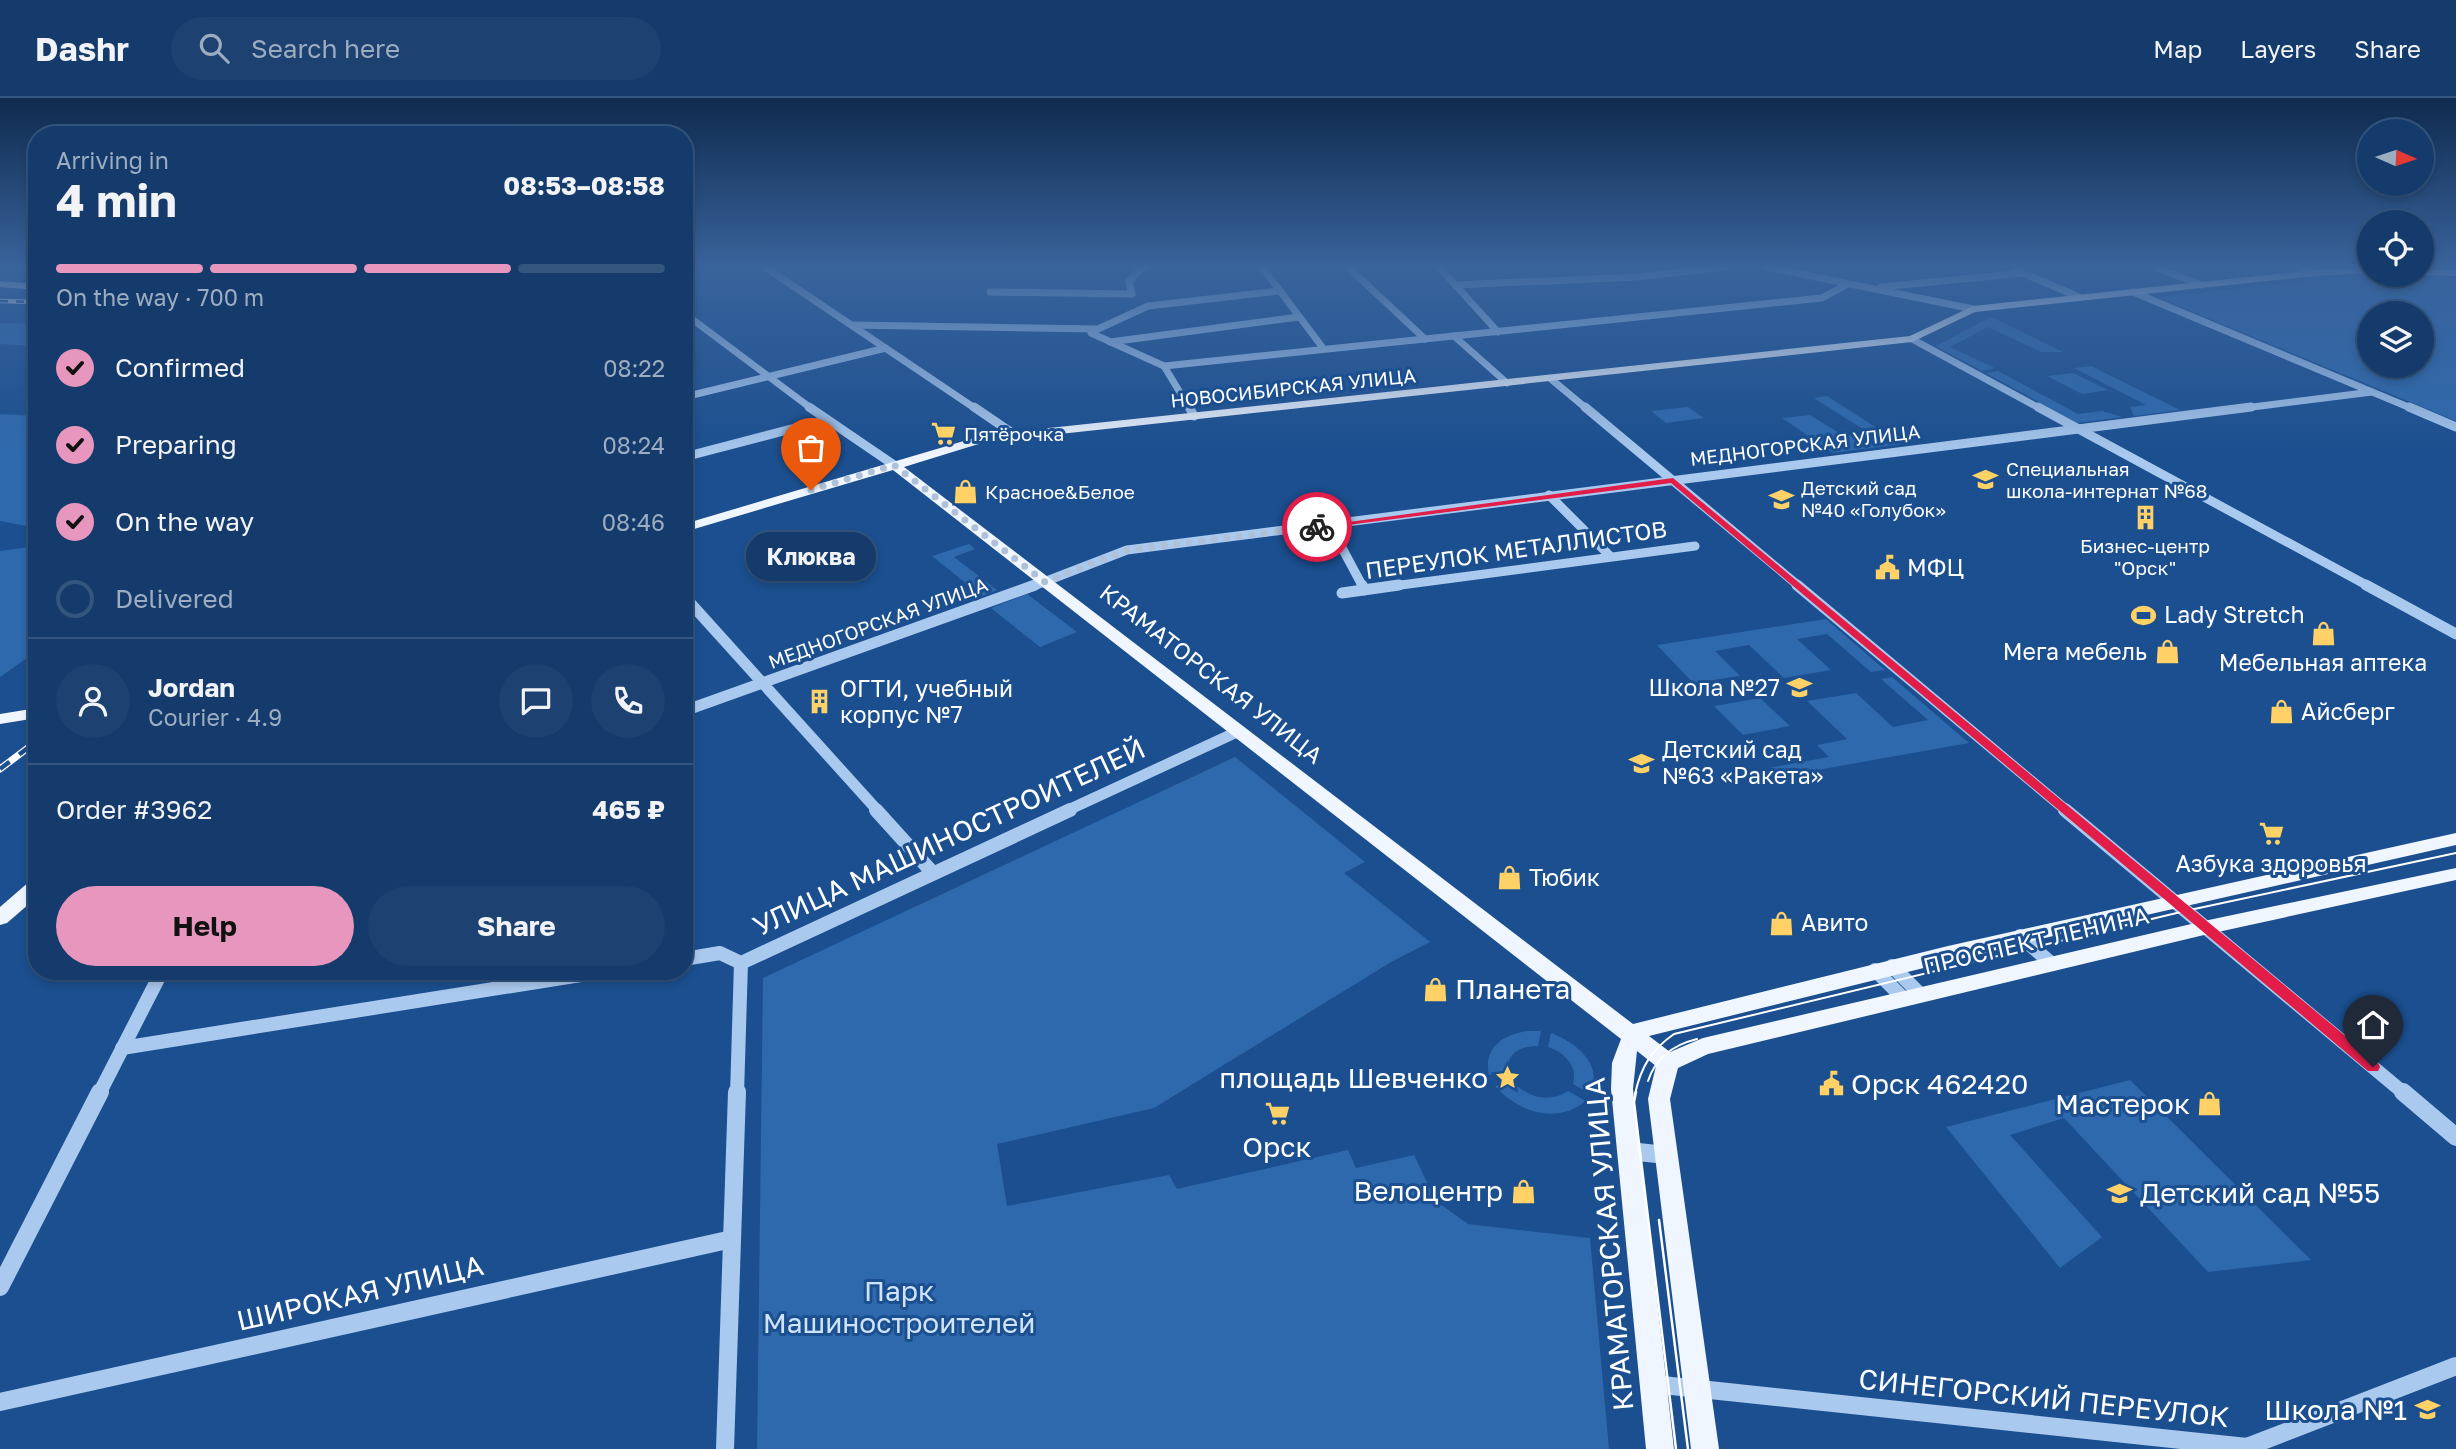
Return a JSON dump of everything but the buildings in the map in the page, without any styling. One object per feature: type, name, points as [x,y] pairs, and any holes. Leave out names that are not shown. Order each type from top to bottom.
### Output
[{"type":"main road","name":"НОВОСИБИРСКАЯ УЛИЦА","points":[[693,525],[984,439],[1912,340],[1930,330]]},
{"type":"main road","name":"КРАМАТОРСКАЯ УЛИЦА","points":[[894,465],[1668,1063]]},
{"type":"main road","points":[[0,719],[28,714]]},
{"type":"main road","name":"ПРОСПЕКТ ЛЕНИНА","points":[[1632,1036],[1644,1028],[1883,968],[2456,839]]},
{"type":"main road","name":"ПРОСПЕКТ ЛЕНИНА","points":[[1668,1063],[1703,1047],[2204,928],[2456,874]]},
{"type":"main road","points":[[0,918],[28,894]]},
{"type":"main road","name":"КРАМАТОРСКАЯ УЛИЦА","points":[[1632,1036],[1624,1053],[1622,1067],[1660,1449]]},
{"type":"main road","points":[[1668,1063],[1659,1099],[1705,1449]]},
{"type":"street","name":"КРАМАТОРСКАЯ УЛИЦА","points":[[707,330],[826,420],[894,465]]},
{"type":"street","points":[[858,330],[1015,435]]},
{"type":"street","points":[[1096,330],[1091,333],[1164,366],[1517,330]]},
{"type":"street","points":[[1111,342],[1200,330]]},
{"type":"street","points":[[1309,330],[1323,348]]},
{"type":"street","points":[[1415,330],[1425,339]]},
{"type":"street","points":[[2225,330],[2456,427]]},
{"type":"street","points":[[1454,336],[1507,383]]},
{"type":"street","points":[[1912,340],[2456,634]]},
{"type":"street","points":[[693,395],[886,348]]},
{"type":"street","points":[[1164,366],[1194,416]]},
{"type":"street","points":[[1551,379],[2456,1137]]},
{"type":"street","name":"МЕДНОГОРСКАЯ УЛИЦА","points":[[693,708],[1127,550],[2372,391]]},
{"type":"street","points":[[693,455],[826,420]]},
{"type":"street","points":[[1549,495],[1610,556]]},
{"type":"street","points":[[1299,529],[1311,539],[1341,546],[1364,590]]},
{"type":"street","name":"ПЕРЕУЛОК МЕТАЛЛИСТОВ","points":[[1342,593],[1695,546]]},
{"type":"street","points":[[693,606],[933,872]]},
{"type":"street","name":"УЛИЦА МАШИНОСТРОИТЕЛЕЙ","points":[[725,1449],[741,962],[1239,732]]},
{"type":"street","points":[[2020,936],[2052,964]]},
{"type":"street","points":[[693,958],[720,953],[741,962]]},
{"type":"street","points":[[1883,968],[1913,997]]},
{"type":"street","points":[[0,1287],[157,980]]},
{"type":"street","points":[[122,1048],[549,980]]},
{"type":"street","points":[[1629,1151],[1666,1156]]},
{"type":"street","name":"ШИРОКАЯ УЛИЦА","points":[[0,1402],[732,1239]]},
{"type":"street","name":"СИНЕГОРСКИЙ ПЕРЕУЛОК","points":[[1653,1384],[2248,1448],[2456,1366]]},
{"type":"green space","points":[[0,330],[28,330],[28,346],[0,344]]},
{"type":"green space","points":[[1966,330],[1982,330],[1950,347],[1993,369],[1982,371],[1936,346]]},
{"type":"green space","points":[[1994,330],[2018,330],[2063,352],[2041,352]]},
{"type":"green space","points":[[2237,330],[2357,330],[2357,378],[2434,378],[2434,330],[2456,330],[2456,421]]},
{"type":"green space","points":[[2091,366],[2180,410],[2134,416],[2130,407],[2146,405],[2074,368]]},
{"type":"green space","points":[[1998,371],[2078,414],[2102,411],[2123,417],[2077,423],[1986,373]]},
{"type":"green space","points":[[2073,373],[2108,390],[2082,394],[2047,376]]},
{"type":"green space","points":[[1827,396],[1902,444],[1833,453],[1782,418],[1810,415],[1844,436],[1869,433],[1814,398]]},
{"type":"green space","points":[[1688,407],[1704,418],[1666,423],[1651,411]]},
{"type":"green space","points":[[0,414],[28,416],[28,526],[0,521]]},
{"type":"green space","points":[[969,544],[975,549],[954,557],[997,590],[982,596],[932,556]]},
{"type":"green space","points":[[28,547],[28,657],[0,677],[0,551]]},
{"type":"green space","points":[[1027,594],[1077,632],[1040,647],[991,608]]},
{"type":"green space","points":[[1826,619],[1885,670],[1871,672],[1827,634],[1797,639],[1831,670],[1784,678],[1749,645],[1715,651],[1740,676],[1693,683],[1657,645]]},
{"type":"green space","points":[[1892,677],[1969,743],[1778,777],[1769,768],[1829,757],[1817,745],[1847,739],[1807,701],[1856,693],[1893,727],[1928,720],[1881,679]]},
{"type":"green space","points":[[1760,698],[1790,726],[1743,735],[1714,706]]},
{"type":"green space","name":"Парк Машиностроителей","points":[[1235,757],[1365,862],[1344,873],[1430,942],[1391,962],[1154,1108],[997,1144],[1007,1206],[1169,1175],[1177,1189],[1348,1150],[1356,1168],[1414,1155],[1436,1201],[1468,1224],[1590,1238],[1609,1449],[757,1449],[763,978]]},
{"type":"green space","points":[[1541,1031],[1538,1046],[1516,1051],[1508,1064],[1508,1071],[1489,1075],[1489,1057],[1497,1044],[1510,1035]]},
{"type":"green space","points":[[1551,1033],[1570,1043],[1585,1056],[1593,1073],[1591,1094],[1573,1084],[1574,1071],[1569,1061],[1548,1047]]},
{"type":"green space","name":"Детский сад №55","points":[[2130,1080],[2311,1260],[2208,1272],[2064,1118],[2010,1135],[2102,1237],[2060,1268],[1946,1127]]},
{"type":"green space","points":[[1513,1082],[1525,1092],[1539,1097],[1554,1097],[1568,1091],[1586,1101],[1562,1112],[1538,1112],[1515,1103],[1495,1086]]},
{"type":"tram line","points":[[1635,1094],[1640,1075],[1648,1060],[1659,1046],[1674,1034],[2185,911],[2456,853]]},
{"type":"tram line","points":[[1648,1081],[1666,1053],[1697,1039]]},
{"type":"tram line","points":[[1636,1092],[1634,1102],[1676,1449]]},
{"type":"tram line","points":[[1659,1220],[1688,1449]]},
{"type":"railway","points":[[0,769],[28,748]]},
{"type":"way so far","points":[[811,490],[894,465],[1045,582],[1127,550],[1317,527]]},
{"type":"place","name":"Пятёрочка","points":[[944,434]]},
{"type":"place","name":"Специальная школа-интернат №68","points":[[1986,480]]},
{"type":"place","name":"Клюква","points":[[811,490]]},
{"type":"place","name":"Красное&Белое","points":[[965,492]]},
{"type":"place","name":"Детский сад №40 «Голубок»","points":[[1781,499]]},
{"type":"place","name":"Бизнес-центр \"Орск\"","points":[[2145,518]]},
{"type":"place","name":"МФЦ","points":[[1887,568]]},
{"type":"place","name":"Lady Stretch","points":[[2144,615]]},
{"type":"place","name":"Мебельная аптека","points":[[2323,633]]},
{"type":"place","name":"Мега мебель","points":[[2167,652]]},
{"type":"place","name":"Школа №27","points":[[1800,688]]},
{"type":"place","name":"ОГТИ, учебный корпус №7","points":[[820,702]]},
{"type":"place","name":"Айсберг","points":[[2281,712]]},
{"type":"place","name":"Детский сад №63 «Ракета»","points":[[1642,763]]},
{"type":"place","name":"Азбука здоровья","points":[[2271,834]]},
{"type":"place","name":"Тюбик","points":[[1509,878]]},
{"type":"place","name":"Авито","points":[[1781,923]]},
{"type":"place","name":"Планета","points":[[1435,989]]},
{"type":"place","name":"площадь Шевченко","points":[[1508,1078]]},
{"type":"place","name":"Орск 462420","points":[[1831,1084]]},
{"type":"place","name":"Мастерок","points":[[2210,1104]]},
{"type":"place","name":"Орск","points":[[1277,1113]]},
{"type":"place","name":"Велоцентр","points":[[1523,1191]]},
{"type":"place","name":"Детский сад №55","points":[[2120,1193]]},
{"type":"place","name":"Школа №1","points":[[2427,1410]]},
{"type":"route","points":[[1317,527],[1673,480],[2245,963],[2373,1067]]}]
